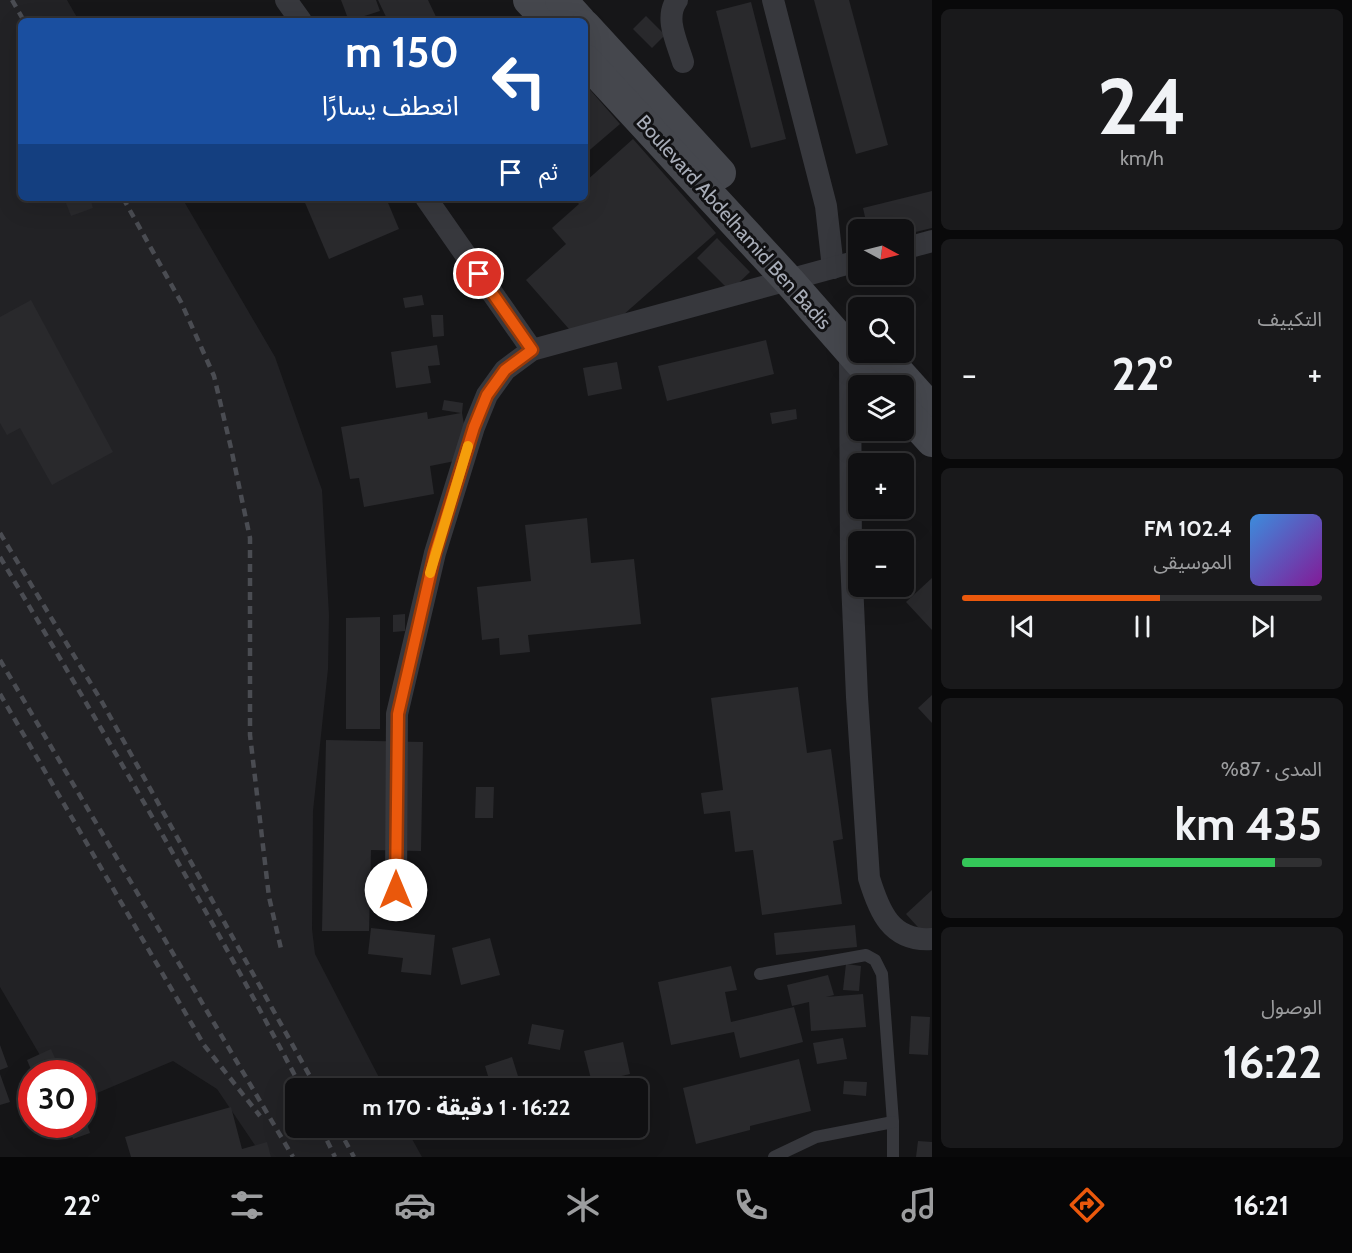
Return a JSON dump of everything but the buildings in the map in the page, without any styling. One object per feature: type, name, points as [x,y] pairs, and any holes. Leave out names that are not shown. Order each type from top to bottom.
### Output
[{"type":"main road","points":[[530,0],[546,18]]},
{"type":"main road","points":[[561,0],[577,18]]},
{"type":"main road","name":"Boulevard Abdelhamid Ben Badis","points":[[588,29],[811,274],[848,324]]},
{"type":"main road","name":"Boulevard Abdelhamid Ben Badis","points":[[588,63],[811,274]]},
{"type":"main road","name":"Boulevard Abdelhamid Ben Badis","points":[[883,363],[932,410]]},
{"type":"main road","points":[[914,421],[932,441]]},
{"type":"street","points":[[286,0],[299,18]]},
{"type":"street","points":[[677,0],[672,7],[671,19],[683,62]]},
{"type":"street","points":[[772,0],[826,206],[811,274]]},
{"type":"street","points":[[428,201],[532,350]]},
{"type":"street","points":[[914,246],[932,241]]},
{"type":"street","points":[[396,890],[398,714],[435,553],[474,427],[487,395],[505,370],[532,350],[848,264]]},
{"type":"street","points":[[862,363],[851,558],[857,697],[869,878],[878,905],[887,920],[905,937],[932,939]]},
{"type":"lane","points":[[760,974],[866,955],[875,960],[882,974],[893,1122],[893,1157]]},
{"type":"lane","points":[[774,1157],[816,1137],[893,1122]]},
{"type":"shaded area","points":[[0,0],[67,0],[77,18],[18,18],[18,201],[184,201],[275,357],[322,490],[329,615],[328,669],[313,811],[312,929],[315,954],[379,1078],[285,1078],[285,1138],[412,1138],[422,1157],[263,1157],[217,1089],[173,1061],[96,1094],[96,1060],[43,1060],[0,987]]},
{"type":"railway","points":[[12,0],[22,18]]},
{"type":"railway","points":[[125,201],[181,302],[214,376],[250,538],[250,735],[269,897],[282,953]]},
{"type":"railway","points":[[0,533],[102,702],[311,1078]]},
{"type":"railway","points":[[0,557],[154,821],[296,1078]]},
{"type":"railway","points":[[0,660],[293,1157]]},
{"type":"railway","points":[[0,694],[204,1045],[260,1116]]},
{"type":"railway","points":[[326,1138],[335,1157]]},
{"type":"railway","points":[[344,1138],[354,1157]]},
{"type":"slow traffic","points":[[430,573],[468,446]]},
{"type":"route","points":[[396,890],[398,714],[435,553],[474,427],[487,395],[505,370],[532,350],[479,274]]}]
